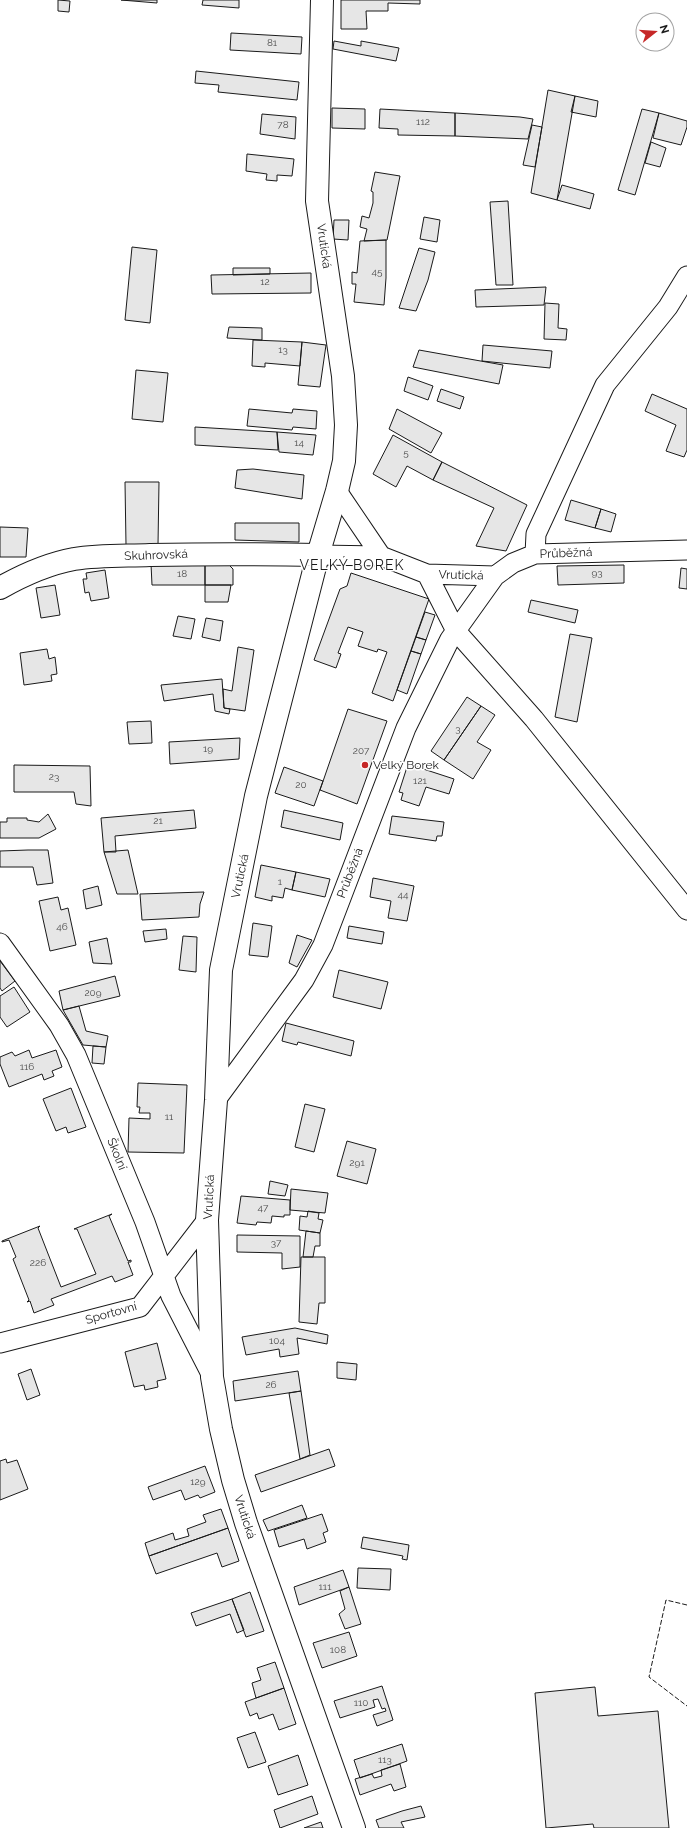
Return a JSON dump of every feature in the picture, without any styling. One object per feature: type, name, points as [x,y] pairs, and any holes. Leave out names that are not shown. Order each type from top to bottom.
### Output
[{"type":"street","name":"Vrutická","points":[[322,0],[317,201],[343,376],[346,425],[344,461],[337,491],[318,555],[256,796],[221,970],[216,1100],[207,1220],[212,1376],[231,1473],[246,1523],[354,1828]]},
{"type":"street","points":[[535,554],[536,534],[605,385],[668,307],[687,276]]},
{"type":"street","points":[[337,491],[381,556]]},
{"type":"street","name":"Průběžná","points":[[216,1100],[304,980],[322,945],[406,728],[450,639],[495,576],[513,563],[535,554],[687,550]]},
{"type":"street","name":"Skuhrovská","points":[[0,588],[32,571],[52,564],[96,556],[219,553],[318,555]]},
{"type":"street","name":"Vrutická","points":[[318,555],[381,556],[427,574],[495,576]]},
{"type":"street","name":"Vrutická","points":[[427,574],[456,631]]},
{"type":"street","points":[[456,631],[534,719],[687,910]]},
{"type":"street","name":"Školní","points":[[0,943],[59,1025],[76,1055],[145,1222],[170,1296],[212,1376]]},
{"type":"street","name":"Sportovní","points":[[0,1343],[140,1307],[207,1220]]},
{"type":"building","points":[[58,0],[70,1],[69,12],[58,11]]},
{"type":"building","points":[[121,0],[157,0],[157,3]]},
{"type":"building","points":[[203,0],[239,0],[239,8],[202,5]]},
{"type":"building","points":[[341,0],[420,0],[420,4],[388,3],[388,11],[366,11],[367,29],[341,29]]},
{"type":"building","points":[[231,33],[302,37],[301,54],[230,50]]},
{"type":"building","points":[[334,41],[361,46],[361,41],[399,48],[396,61],[333,49]]},
{"type":"building","points":[[196,71],[299,82],[297,100],[218,92],[219,85],[195,83]]},
{"type":"building","points":[[548,90],[575,96],[557,200],[531,193]]},
{"type":"building","points":[[575,96],[598,101],[596,117],[571,112]]},
{"type":"building","points":[[332,108],[365,109],[365,129],[332,128]]},
{"type":"building","points":[[380,109],[455,113],[455,136],[398,135],[398,129],[379,128]]},
{"type":"building","points":[[642,109],[659,113],[635,195],[618,190]]},
{"type":"building","points":[[455,113],[533,119],[528,139],[455,136]]},
{"type":"building","points":[[659,113],[687,121],[687,127],[681,145],[653,138]]},
{"type":"building","points":[[262,114],[296,117],[295,139],[260,134]]},
{"type":"building","points":[[532,125],[542,127],[535,167],[523,165]]},
{"type":"building","points":[[651,142],[666,148],[660,167],[645,163]]},
{"type":"building","points":[[247,154],[294,159],[292,176],[277,175],[277,181],[266,180],[267,174],[246,171]]},
{"type":"building","points":[[375,172],[400,176],[387,240],[364,241],[367,229],[360,227],[362,216],[369,218],[373,203],[373,192],[371,191]]},
{"type":"building","points":[[562,185],[594,194],[590,209],[557,200]]},
{"type":"building","points":[[508,201],[513,285],[496,285],[490,202]]},
{"type":"building","points":[[424,217],[440,220],[437,242],[420,239]]},
{"type":"building","points":[[334,220],[349,220],[348,240],[333,239]]},
{"type":"building","points":[[386,240],[384,305],[354,302],[356,284],[352,284],[352,272],[357,273],[360,241]]},
{"type":"building","points":[[132,247],[157,250],[150,323],[125,320]]},
{"type":"building","points":[[419,248],[435,252],[428,280],[416,311],[399,308]]},
{"type":"building","points":[[233,268],[270,268],[270,274],[233,275]]},
{"type":"building","points":[[311,273],[311,293],[212,294],[211,275]]},
{"type":"building","points":[[546,287],[544,305],[476,307],[475,290]]},
{"type":"building","points":[[545,303],[559,304],[558,328],[567,329],[566,340],[544,339]]},
{"type":"building","points":[[229,327],[262,328],[262,340],[227,338]]},
{"type":"building","points":[[253,340],[302,342],[300,366],[265,363],[265,367],[252,366]]},
{"type":"building","points":[[302,342],[326,345],[320,387],[298,385]]},
{"type":"building","points":[[483,345],[552,351],[550,368],[482,361]]},
{"type":"building","points":[[419,350],[503,365],[499,384],[413,367]]},
{"type":"building","points":[[136,370],[168,373],[163,422],[132,419]]},
{"type":"building","points":[[408,377],[433,386],[428,400],[404,391]]},
{"type":"building","points":[[441,389],[464,397],[460,409],[437,401]]},
{"type":"building","points":[[652,394],[687,409],[687,450],[684,457],[666,451],[676,425],[645,411]]},
{"type":"building","points":[[249,409],[292,413],[293,409],[317,411],[316,429],[293,427],[292,430],[247,426]]},
{"type":"building","points":[[397,409],[442,433],[431,453],[389,429]]},
{"type":"building","points":[[195,427],[277,432],[278,450],[195,445]]},
{"type":"building","points":[[277,432],[316,435],[313,455],[279,452]]},
{"type":"building","points":[[393,435],[442,462],[433,480],[407,466],[396,487],[373,474]]},
{"type":"building","points":[[442,462],[527,505],[506,551],[476,546],[494,508],[433,480]]},
{"type":"building","points":[[253,469],[304,475],[302,499],[235,488],[237,470]]},
{"type":"building","points":[[125,482],[159,482],[158,545],[126,545]]},
{"type":"building","points":[[571,500],[601,509],[595,528],[565,520]]},
{"type":"building","points":[[601,509],[616,514],[611,532],[595,528]]},
{"type":"building","points":[[235,523],[299,523],[299,542],[235,540]]},
{"type":"building","points":[[0,527],[28,528],[26,557],[0,557]]},
{"type":"building","points":[[151,564],[205,564],[205,585],[152,585]]},
{"type":"building","points":[[205,564],[228,564],[233,569],[233,585],[205,585]]},
{"type":"building","points":[[624,565],[624,583],[558,585],[557,566]]},
{"type":"building","points":[[681,568],[687,569],[687,589],[679,588]]},
{"type":"building","points":[[105,570],[109,598],[91,601],[89,592],[85,593],[83,579],[87,579],[86,573]]},
{"type":"building","points":[[351,573],[429,599],[393,701],[372,693],[387,652],[378,649],[377,652],[358,646],[363,632],[348,627],[338,653],[341,654],[336,668],[314,660],[340,589],[347,586]]},
{"type":"building","points":[[55,585],[60,615],[41,618],[36,588]]},
{"type":"building","points":[[205,585],[231,585],[228,602],[205,602]]},
{"type":"building","points":[[531,600],[578,610],[575,623],[528,612]]},
{"type":"building","points":[[425,612],[435,615],[426,640],[416,637]]},
{"type":"building","points":[[178,616],[195,619],[191,639],[173,636]]},
{"type":"building","points":[[206,618],[223,621],[220,641],[202,637]]},
{"type":"building","points":[[570,634],[592,638],[577,722],[555,717]]},
{"type":"building","points":[[416,637],[426,640],[421,654],[411,651]]},
{"type":"building","points":[[238,647],[254,650],[245,711],[224,708],[223,689],[232,691]]},
{"type":"building","points":[[47,649],[49,659],[55,657],[57,674],[51,675],[52,681],[24,685],[20,653]]},
{"type":"building","points":[[411,651],[421,654],[407,694],[397,690]]},
{"type":"building","points":[[222,679],[224,708],[230,709],[229,714],[215,711],[213,694],[164,701],[161,685]]},
{"type":"building","points":[[467,697],[481,706],[444,760],[431,751]]},
{"type":"building","points":[[481,706],[495,715],[477,742],[491,750],[473,779],[444,760]]},
{"type":"building","points":[[348,709],[387,721],[357,804],[320,790]]},
{"type":"building","points":[[151,721],[152,743],[129,744],[127,722]]},
{"type":"building","points":[[240,738],[239,759],[170,764],[169,742]]},
{"type":"building","points":[[408,764],[454,779],[449,794],[426,787],[419,806],[401,800],[403,793],[399,792]]},
{"type":"building","points":[[14,765],[90,766],[91,806],[76,804],[74,792],[14,792]]},
{"type":"building","points":[[284,767],[323,781],[314,806],[275,793]]},
{"type":"building","points":[[194,810],[196,828],[115,836],[116,852],[104,852],[101,818]]},
{"type":"building","points":[[284,810],[343,823],[340,840],[281,827]]},
{"type":"building","points":[[48,814],[56,829],[39,838],[0,838],[0,822],[7,822],[7,818],[27,818],[27,820],[39,822]]},
{"type":"building","points":[[392,816],[444,822],[442,836],[437,836],[436,841],[389,834]]},
{"type":"building","points":[[48,850],[53,883],[37,885],[33,867],[0,867],[0,851]]},
{"type":"building","points":[[128,850],[138,894],[117,894],[104,852]]},
{"type":"building","points":[[261,865],[296,872],[292,890],[285,888],[283,898],[272,896],[272,901],[255,897]]},
{"type":"building","points":[[296,872],[330,879],[325,897],[292,890]]},
{"type":"building","points":[[373,878],[414,886],[407,921],[388,918],[391,901],[370,897]]},
{"type":"building","points":[[98,886],[102,905],[86,909],[83,890]]},
{"type":"building","points":[[204,892],[200,904],[199,917],[142,920],[140,894]]},
{"type":"building","points":[[58,897],[61,910],[68,908],[76,945],[50,951],[39,901]]},
{"type":"building","points":[[253,923],[272,926],[268,957],[249,955]]},
{"type":"building","points":[[349,926],[384,932],[382,944],[347,938]]},
{"type":"building","points":[[166,929],[167,939],[145,942],[143,931]]},
{"type":"building","points":[[297,935],[312,940],[297,967],[289,963]]},
{"type":"building","points":[[183,936],[197,937],[196,972],[179,970]]},
{"type":"building","points":[[107,938],[112,964],[93,963],[89,942]]},
{"type":"building","points":[[0,961],[15,981],[2,991],[0,988]]},
{"type":"building","points":[[339,970],[388,982],[381,1009],[333,997]]},
{"type":"building","points":[[115,976],[120,996],[63,1010],[59,991]]},
{"type":"building","points":[[14,987],[30,1012],[7,1027],[0,1017],[0,996]]},
{"type":"building","points":[[79,1006],[86,1031],[108,1036],[106,1047],[83,1045],[63,1010]]},
{"type":"building","points":[[286,1023],[354,1041],[351,1056],[298,1042],[297,1045],[282,1041]]},
{"type":"building","points":[[93,1046],[106,1047],[104,1064],[92,1063]]},
{"type":"building","points":[[29,1050],[32,1058],[56,1050],[62,1067],[52,1071],[54,1076],[44,1080],[42,1074],[9,1087],[0,1064],[0,1057],[12,1052],[15,1056]]},
{"type":"building","points":[[138,1083],[187,1085],[184,1153],[128,1152],[129,1118],[150,1119],[150,1113],[139,1113],[140,1107],[137,1107]]},
{"type":"building","points":[[71,1088],[86,1127],[68,1133],[66,1127],[56,1131],[43,1099]]},
{"type":"building","points":[[305,1104],[325,1109],[314,1152],[295,1147]]},
{"type":"building","points":[[347,1141],[376,1149],[367,1184],[337,1176]]},
{"type":"building","points":[[270,1181],[288,1185],[285,1196],[268,1194]]},
{"type":"building","points":[[291,1189],[328,1193],[325,1213],[290,1210]]},
{"type":"building","points":[[241,1196],[290,1200],[290,1215],[284,1215],[284,1217],[272,1216],[271,1223],[257,1222],[256,1225],[237,1223]]},
{"type":"building","points":[[308,1211],[319,1213],[318,1219],[323,1220],[320,1233],[299,1230],[300,1216],[307,1217]]},
{"type":"building","points":[[112,1214],[109,1216],[128,1261],[131,1260],[131,1262],[128,1262],[133,1275],[115,1282],[112,1276],[51,1299],[54,1305],[34,1313],[30,1301],[27,1302],[29,1300],[13,1259],[16,1257],[9,1240],[2,1241],[40,1226],[38,1228],[61,1287],[96,1274],[77,1229],[74,1229]]},
{"type":"building","points":[[306,1231],[320,1233],[320,1246],[315,1246],[313,1257],[303,1257]]},
{"type":"building","points":[[237,1235],[300,1236],[300,1267],[282,1269],[282,1253],[237,1252]]},
{"type":"building","points":[[301,1257],[325,1257],[325,1303],[319,1303],[317,1324],[299,1322]]},
{"type":"building","points":[[295,1328],[328,1335],[327,1344],[297,1338],[299,1354],[280,1357],[279,1349],[246,1355],[242,1337]]},
{"type":"building","points":[[157,1343],[166,1379],[157,1381],[158,1387],[145,1390],[144,1385],[134,1387],[125,1352]]},
{"type":"building","points":[[337,1362],[357,1364],[356,1380],[337,1378]]},
{"type":"building","points":[[31,1369],[40,1395],[27,1400],[18,1374]]},
{"type":"building","points":[[298,1371],[301,1391],[235,1401],[233,1381]]},
{"type":"building","points":[[301,1391],[310,1455],[300,1459],[289,1393]]},
{"type":"building","points":[[329,1449],[335,1466],[261,1492],[255,1475]]},
{"type":"building","points":[[6,1459],[7,1463],[17,1460],[28,1489],[0,1500],[0,1461]]},
{"type":"building","points":[[205,1466],[215,1492],[200,1498],[198,1495],[185,1500],[181,1490],[153,1500],[148,1487]]},
{"type":"building","points":[[302,1505],[307,1518],[268,1531],[263,1520]]},
{"type":"building","points":[[221,1509],[228,1528],[149,1556],[145,1543],[173,1533],[175,1540],[189,1536],[187,1529],[206,1522],[203,1515]]},
{"type":"building","points":[[322,1514],[328,1531],[323,1533],[326,1542],[307,1549],[304,1539],[279,1547],[274,1530]]},
{"type":"building","points":[[228,1528],[239,1561],[222,1567],[217,1553],[156,1574],[149,1556]]},
{"type":"building","points":[[363,1537],[409,1545],[407,1560],[402,1559],[403,1556],[361,1548]]},
{"type":"building","points":[[358,1568],[391,1569],[390,1590],[357,1588]]},
{"type":"building","points":[[343,1570],[349,1587],[299,1605],[294,1587]]},
{"type":"building","points":[[349,1587],[361,1624],[345,1629],[339,1614],[345,1609],[340,1591]]},
{"type":"building","points":[[250,1592],[264,1631],[246,1637],[232,1599]]},
{"type":"building","points":[[232,1599],[244,1630],[237,1633],[230,1614],[196,1626],[191,1613]]},
{"type":"building","points":[[349,1632],[357,1656],[322,1668],[313,1643]]},
{"type":"building","points":[[275,1662],[284,1688],[256,1698],[252,1683],[261,1680],[257,1668]]},
{"type":"building","points":[[382,1686],[393,1720],[377,1726],[373,1715],[386,1711],[385,1708],[382,1709],[378,1699],[373,1700],[375,1707],[340,1718],[334,1701]]},
{"type":"building","points":[[595,1687],[598,1716],[658,1711],[669,1828],[594,1828],[593,1824],[546,1828],[535,1693]]},
{"type":"building","points":[[284,1688],[296,1724],[279,1730],[273,1714],[259,1719],[257,1713],[250,1716],[245,1702]]},
{"type":"building","points":[[255,1732],[266,1762],[248,1768],[237,1738]]},
{"type":"building","points":[[402,1744],[407,1761],[360,1778],[354,1760]]},
{"type":"building","points":[[298,1755],[308,1785],[278,1795],[268,1766]]},
{"type":"building","points":[[400,1764],[406,1787],[394,1791],[391,1784],[360,1795],[355,1779],[372,1774],[374,1778],[382,1776],[381,1770]]},
{"type":"building","points":[[312,1796],[318,1814],[280,1828],[274,1810]]},
{"type":"building","points":[[421,1806],[425,1817],[401,1822],[404,1828],[379,1828],[376,1820]]},
{"type":"building","points":[[321,1822],[323,1828],[304,1828]]},
{"type":"fence","points":[[687,1605],[666,1600],[649,1677],[687,1706]]},
{"type":"place","name":"Velký Borek","points":[[365,765]]},
{"type":"district","name":"VELKÝ BOREK","points":[[352,565]]}]
